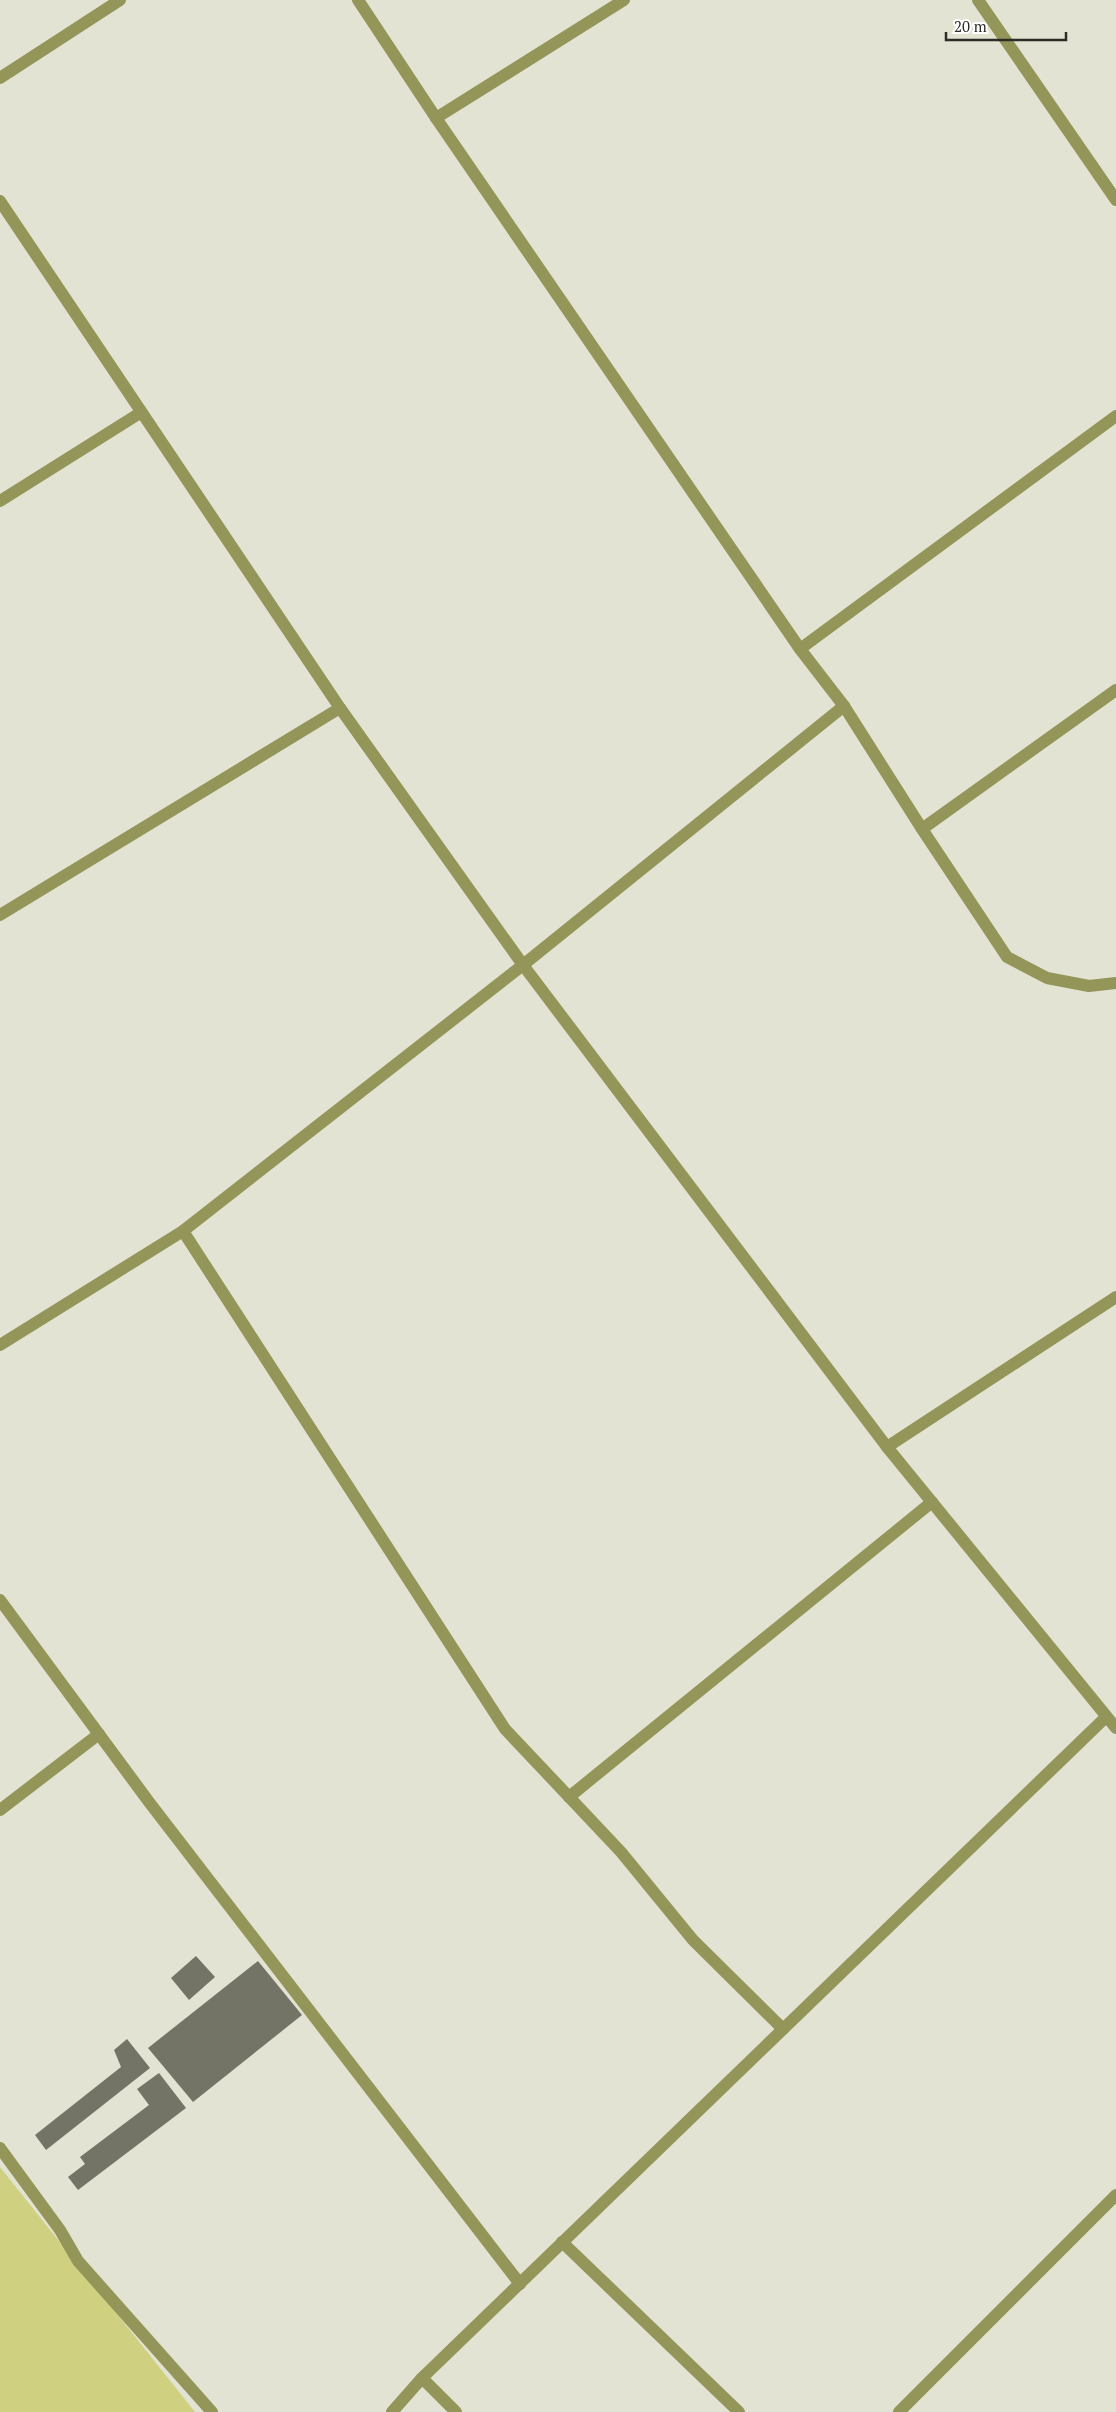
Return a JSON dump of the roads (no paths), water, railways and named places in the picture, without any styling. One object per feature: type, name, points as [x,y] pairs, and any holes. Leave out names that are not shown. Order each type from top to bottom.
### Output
[{"type":"street","points":[[0,78],[120,0]]},
{"type":"street","points":[[358,0],[436,118],[800,649],[844,706],[922,829],[1008,957],[1047,978],[1089,986],[1116,983]]},
{"type":"street","points":[[436,118],[624,0]]},
{"type":"street","points":[[978,0],[1116,200]]},
{"type":"street","points":[[0,201],[140,413],[340,708],[523,964],[887,1447],[1116,1728]]},
{"type":"street","points":[[0,501],[140,413]]},
{"type":"street","points":[[800,649],[1116,416]]},
{"type":"street","points":[[922,829],[1116,690]]},
{"type":"street","points":[[0,1345],[184,1231],[523,964],[844,706]]},
{"type":"street","points":[[0,915],[340,708]]},
{"type":"street","points":[[184,1231],[505,1729],[621,1852],[693,1940],[783,2029]]},
{"type":"street","points":[[887,1447],[1116,1297]]},
{"type":"street","points":[[569,1797],[932,1502]]},
{"type":"street","points":[[0,1600],[206,1877],[520,2284]]},
{"type":"street","points":[[392,2412],[422,2378],[1106,1717]]},
{"type":"street","points":[[0,1810],[99,1734]]},
{"type":"street","points":[[0,2148],[60,2230],[78,2261],[212,2412]]},
{"type":"street","points":[[899,2412],[1116,2195]]},
{"type":"street","points":[[562,2242],[739,2412]]},
{"type":"street","points":[[422,2378],[456,2412]]}]
